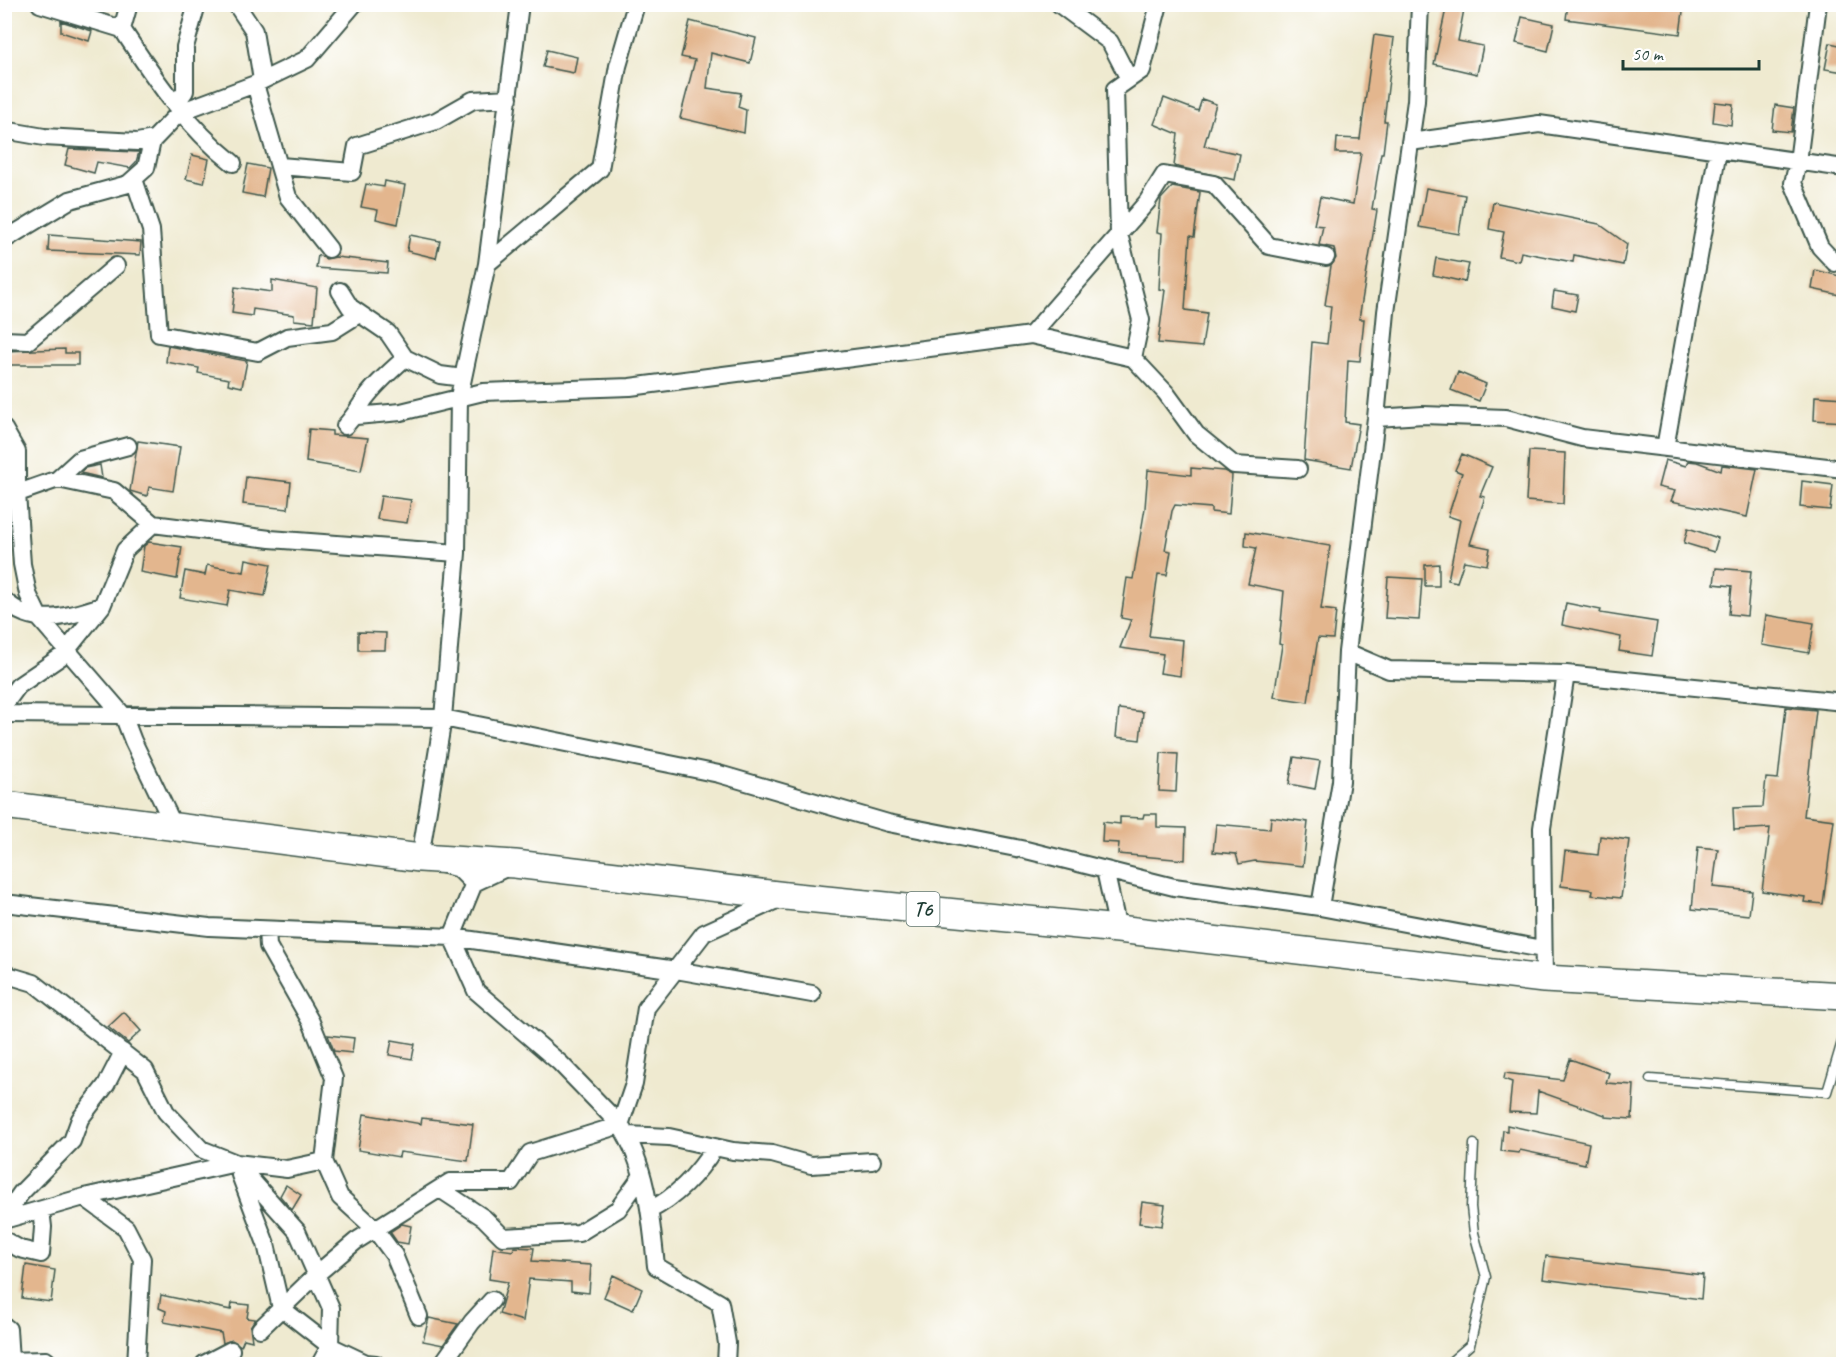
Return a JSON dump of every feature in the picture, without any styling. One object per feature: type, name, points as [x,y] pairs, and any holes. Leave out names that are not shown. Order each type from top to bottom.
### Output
[{"type":"highway","name":"T6","points":[[4,805],[173,824],[420,858],[515,864],[786,896],[1118,929],[1544,979],[1844,996]]},
{"type":"street","points":[[40,4],[122,29],[178,109],[215,149],[233,163]]},
{"type":"street","points":[[122,29],[129,4]]},
{"type":"street","points":[[4,240],[70,200],[128,184],[146,168],[152,141],[178,109],[185,91],[185,47],[197,4]]},
{"type":"street","points":[[236,4],[254,31],[258,82],[288,198],[328,249]]},
{"type":"street","points":[[178,109],[258,82],[312,56],[354,4]]},
{"type":"street","points":[[474,884],[459,869],[420,858],[443,718],[457,553],[459,397],[487,264],[520,4]]},
{"type":"street","points":[[487,264],[600,170],[618,66],[636,4]]},
{"type":"street","points":[[1059,4],[1110,42],[1129,79]]},
{"type":"street","points":[[1133,358],[1141,320],[1119,234],[1115,89],[1142,70],[1159,4]]},
{"type":"street","points":[[1320,907],[1341,781],[1347,652],[1376,418],[1386,312],[1416,101],[1420,4]]},
{"type":"street","points":[[1818,4],[1798,162],[1792,183],[1820,248],[1835,263]]},
{"type":"street","points":[[280,166],[352,172],[357,146],[436,121],[473,100],[508,98]]},
{"type":"street","points":[[1410,142],[1539,124],[1844,168]]},
{"type":"street","points":[[4,130],[44,137],[152,141]]},
{"type":"street","points":[[1665,448],[1718,150]]},
{"type":"street","points":[[1031,335],[1147,202],[1164,175],[1214,184],[1269,246],[1326,257]]},
{"type":"street","points":[[134,179],[151,230],[159,334],[258,351],[287,337],[332,331],[359,314]]},
{"type":"street","points":[[4,340],[28,341],[116,266]]},
{"type":"street","points":[[340,291],[350,308],[388,333],[405,358],[440,375],[463,378]]},
{"type":"street","points":[[405,358],[386,375],[350,421],[401,412],[483,392],[630,387],[1031,335],[1133,358],[1166,393],[1196,434],[1234,465],[1298,469]]},
{"type":"street","points":[[1376,418],[1423,415],[1506,418],[1582,438],[1844,469]]},
{"type":"street","points":[[4,429],[11,452],[11,495],[28,594],[40,618],[123,715],[173,824]]},
{"type":"street","points":[[11,495],[58,479],[80,459],[128,446]]},
{"type":"street","points":[[58,479],[114,491],[153,524],[270,538],[457,553]]},
{"type":"street","points":[[4,705],[18,686],[62,656],[102,606],[124,550],[153,524]]},
{"type":"street","points":[[4,600],[40,618],[60,619],[102,606]]},
{"type":"street","points":[[1347,652],[1389,670],[1566,674],[1844,702]]},
{"type":"street","points":[[1544,979],[1542,828],[1566,674]]},
{"type":"street","points":[[4,714],[443,718],[719,774],[888,823],[1026,850],[1174,887],[1320,907],[1542,949]]},
{"type":"street","points":[[515,864],[474,884],[452,937],[476,991],[560,1063],[624,1130],[650,1210],[656,1266],[720,1303],[726,1343],[726,1365]]},
{"type":"street","points":[[1105,870],[1118,929]]},
{"type":"street","points":[[624,1130],[646,1008],[704,933],[786,896]]},
{"type":"street","points":[[4,903],[209,927],[452,937],[676,970],[812,994]]},
{"type":"street","points":[[267,930],[268,946],[311,1022],[334,1078],[324,1161],[340,1197],[374,1228],[394,1255],[419,1316]]},
{"type":"street","points":[[4,974],[34,983],[145,1070],[166,1112],[201,1149],[236,1163],[287,1169],[324,1161]]},
{"type":"street","points":[[4,1218],[21,1193],[72,1141],[80,1119],[106,1085],[123,1052]]},
{"type":"street","points":[[260,1329],[318,1273],[374,1228],[450,1182],[512,1182],[530,1153],[624,1130],[715,1147],[763,1153],[810,1165],[872,1161]]},
{"type":"street","points":[[650,1210],[668,1201],[685,1186],[715,1147]]},
{"type":"street","points":[[4,1218],[84,1197],[236,1163]]},
{"type":"street","points":[[236,1163],[297,1231],[318,1273],[332,1308],[330,1346],[320,1365]]},
{"type":"street","points":[[236,1163],[266,1244],[281,1308],[330,1346],[366,1363],[376,1365]]},
{"type":"street","points":[[440,1189],[484,1218],[503,1237],[579,1233],[618,1209],[641,1177]]},
{"type":"street","points":[[84,1197],[126,1228],[142,1259],[136,1365]]},
{"type":"street","points":[[4,1240],[20,1249],[40,1254],[43,1227],[41,1210]]},
{"type":"street","points":[[442,1365],[472,1322],[492,1300]]},
{"type":"street","points":[[4,1326],[8,1329],[7,1361],[46,1360],[50,1365]]},
{"type":"street","points":[[204,1365],[231,1350]]},
{"type":"lane","points":[[1650,1078],[1827,1092],[1844,1035]]},
{"type":"lane","points":[[1448,1365],[1470,1345],[1486,1277],[1474,1233],[1470,1207],[1474,1144]]},
{"type":"building","points":[[1447,4],[1465,4],[1458,41],[1483,46],[1477,74],[1434,64]]},
{"type":"building","points":[[1568,4],[1663,7],[1663,4],[1684,4],[1680,34],[1566,19]]},
{"type":"building","points":[[1522,17],[1554,24],[1548,51],[1516,43]]},
{"type":"building","points":[[61,21],[92,31],[89,41],[61,32]]},
{"type":"building","points":[[690,21],[756,38],[750,63],[711,53],[707,88],[741,93],[738,107],[746,110],[744,133],[680,118],[695,60],[681,57]]},
{"type":"building","points":[[1374,35],[1394,38],[1384,121],[1387,121],[1383,153],[1381,153],[1372,209],[1377,210],[1359,319],[1364,319],[1360,361],[1348,360],[1345,422],[1359,424],[1351,468],[1304,460],[1312,342],[1327,344],[1331,306],[1325,305],[1331,266],[1336,258],[1334,248],[1319,245],[1323,226],[1314,225],[1320,197],[1353,204],[1361,153],[1336,153],[1337,138],[1360,139]]},
{"type":"building","points":[[1830,43],[1844,46],[1844,72],[1825,69]]},
{"type":"building","points":[[547,50],[577,57],[574,73],[543,67]]},
{"type":"building","points":[[1164,98],[1198,111],[1202,99],[1216,104],[1204,146],[1240,154],[1235,180],[1174,166],[1178,134],[1154,124]]},
{"type":"building","points":[[1715,102],[1733,104],[1731,125],[1713,122]]},
{"type":"building","points":[[1775,105],[1794,108],[1791,132],[1772,130]]},
{"type":"building","points":[[69,149],[139,152],[136,162],[130,168],[97,162],[94,173],[65,165]]},
{"type":"building","points":[[192,155],[209,159],[204,183],[186,179]]},
{"type":"building","points":[[248,164],[268,168],[263,197],[242,193]]},
{"type":"building","points":[[385,181],[405,185],[398,224],[376,219],[378,210],[361,207],[366,184],[384,187]]},
{"type":"building","points":[[1172,187],[1200,192],[1194,237],[1190,236],[1185,310],[1207,313],[1202,347],[1158,343],[1165,290],[1159,289],[1162,233],[1157,232],[1161,199]]},
{"type":"building","points":[[1426,188],[1465,195],[1459,234],[1419,227]]},
{"type":"building","points":[[1493,202],[1599,224],[1627,244],[1623,265],[1574,255],[1573,262],[1521,252],[1519,261],[1499,257],[1504,232],[1489,229]]},
{"type":"building","points":[[49,235],[141,242],[140,255],[48,251]]},
{"type":"building","points":[[410,235],[440,241],[436,258],[407,251]]},
{"type":"building","points":[[318,255],[326,259],[336,257],[388,263],[387,273],[316,268]]},
{"type":"building","points":[[1436,258],[1469,264],[1465,282],[1433,275]]},
{"type":"building","points":[[1815,270],[1844,277],[1844,296],[1812,289]]},
{"type":"building","points":[[272,280],[317,288],[314,322],[294,320],[294,315],[253,309],[252,316],[232,313],[235,287],[272,292]]},
{"type":"building","points":[[1554,291],[1578,295],[1575,311],[1552,306]]},
{"type":"building","points":[[168,346],[247,361],[242,387],[228,384],[229,379],[198,373],[199,368],[166,362]]},
{"type":"building","points":[[65,349],[65,353],[78,353],[78,365],[4,365],[4,351]]},
{"type":"building","points":[[1458,372],[1486,384],[1479,401],[1451,390]]},
{"type":"building","points":[[1815,396],[1844,398],[1844,422],[1814,420]]},
{"type":"building","points":[[309,429],[332,431],[332,435],[368,438],[361,471],[306,462]]},
{"type":"building","points":[[138,441],[180,447],[173,491],[149,487],[147,496],[130,491]]},
{"type":"building","points":[[1529,451],[1565,453],[1563,504],[1526,501]]},
{"type":"building","points":[[1462,454],[1492,467],[1480,496],[1485,497],[1470,544],[1490,548],[1487,565],[1464,561],[1457,582],[1448,580],[1460,520],[1448,516],[1462,473],[1455,470]]},
{"type":"building","points":[[1665,460],[1686,466],[1688,461],[1697,462],[1721,471],[1722,465],[1757,469],[1747,517],[1671,501],[1675,491],[1658,487]]},
{"type":"building","points":[[100,465],[102,478],[81,473],[85,468]]},
{"type":"building","points":[[1191,468],[1224,471],[1232,475],[1229,514],[1211,512],[1211,508],[1175,505],[1172,511],[1165,550],[1171,551],[1167,575],[1158,574],[1149,636],[1183,640],[1180,676],[1160,673],[1163,654],[1120,648],[1131,620],[1121,618],[1127,578],[1133,579],[1145,508],[1148,470],[1191,475]]},
{"type":"building","points":[[246,477],[291,482],[288,509],[243,504]]},
{"type":"building","points":[[1802,481],[1833,485],[1830,510],[1800,507]]},
{"type":"building","points":[[381,496],[411,500],[407,523],[377,519]]},
{"type":"building","points":[[1688,528],[1718,538],[1714,552],[1684,543]]},
{"type":"building","points":[[1246,532],[1330,546],[1321,609],[1336,611],[1333,639],[1318,638],[1308,702],[1274,697],[1282,645],[1279,644],[1284,591],[1248,584],[1256,548],[1245,546]]},
{"type":"building","points":[[149,542],[182,547],[177,579],[140,572],[144,546]]},
{"type":"building","points":[[246,559],[271,564],[265,596],[230,590],[227,606],[180,598],[185,571],[205,575],[207,565],[244,572]]},
{"type":"building","points":[[1439,564],[1439,586],[1425,586],[1425,565]]},
{"type":"building","points":[[1716,568],[1751,571],[1747,616],[1729,614],[1732,586],[1714,584]]},
{"type":"building","points":[[1388,577],[1422,579],[1419,620],[1385,618]]},
{"type":"building","points":[[1566,603],[1601,610],[1600,613],[1657,622],[1652,656],[1619,651],[1621,637],[1562,625]]},
{"type":"building","points":[[1766,615],[1814,623],[1809,653],[1762,645]]},
{"type":"building","points":[[358,632],[386,633],[385,650],[358,650]]},
{"type":"building","points":[[1786,707],[1816,710],[1804,816],[1834,820],[1823,904],[1804,902],[1805,897],[1762,891],[1770,828],[1734,830],[1733,808],[1763,807],[1766,778],[1778,779]]},
{"type":"building","points":[[1119,709],[1143,712],[1140,740],[1116,737]]},
{"type":"building","points":[[1161,753],[1178,754],[1176,792],[1159,791]]},
{"type":"building","points":[[1294,757],[1320,761],[1315,789],[1289,784]]},
{"type":"building","points":[[1144,814],[1157,814],[1157,827],[1186,828],[1185,860],[1118,854],[1119,843],[1102,842],[1103,822],[1120,824],[1120,817],[1143,818]]},
{"type":"building","points":[[1271,817],[1308,822],[1303,866],[1255,861],[1239,864],[1236,854],[1213,852],[1216,824],[1270,829]]},
{"type":"building","points":[[1600,836],[1629,840],[1621,898],[1592,895],[1593,890],[1561,886],[1565,851],[1598,855]]},
{"type":"building","points":[[1698,847],[1718,849],[1713,887],[1752,891],[1749,915],[1692,909]]},
{"type":"building","points":[[124,1012],[141,1031],[128,1043],[108,1027]]},
{"type":"building","points":[[328,1035],[354,1038],[352,1053],[334,1051]]},
{"type":"building","points":[[392,1040],[415,1044],[412,1059],[389,1055]]},
{"type":"building","points":[[1570,1059],[1609,1073],[1606,1083],[1634,1085],[1632,1119],[1605,1117],[1605,1115],[1538,1091],[1536,1113],[1509,1112],[1512,1082],[1504,1079],[1505,1073],[1563,1080]]},
{"type":"building","points":[[364,1114],[421,1124],[422,1118],[473,1124],[468,1161],[400,1152],[399,1157],[358,1150]]},
{"type":"building","points":[[1507,1125],[1589,1143],[1585,1164],[1520,1150],[1519,1153],[1501,1151],[1503,1130],[1507,1131]]},
{"type":"building","points":[[286,1185],[301,1195],[292,1210],[280,1196]]},
{"type":"building","points":[[1142,1202],[1165,1205],[1162,1226],[1139,1223]]},
{"type":"building","points":[[402,1224],[411,1226],[408,1244],[397,1242],[390,1232]]},
{"type":"building","points":[[514,1247],[534,1248],[532,1261],[591,1265],[589,1293],[571,1291],[571,1282],[529,1279],[523,1321],[499,1314],[508,1282],[489,1279],[493,1248],[513,1251]]},
{"type":"building","points":[[1546,1256],[1703,1275],[1701,1299],[1543,1279]]},
{"type":"building","points":[[26,1265],[55,1270],[51,1302],[22,1298]]},
{"type":"building","points":[[613,1275],[642,1289],[633,1310],[604,1297]]},
{"type":"building","points":[[161,1295],[231,1310],[232,1303],[249,1305],[247,1318],[255,1319],[250,1327],[252,1341],[244,1339],[241,1346],[232,1340],[223,1343],[221,1333],[164,1322],[166,1311],[159,1308]]},
{"type":"building","points":[[429,1318],[458,1324],[443,1345],[423,1341]]}]
